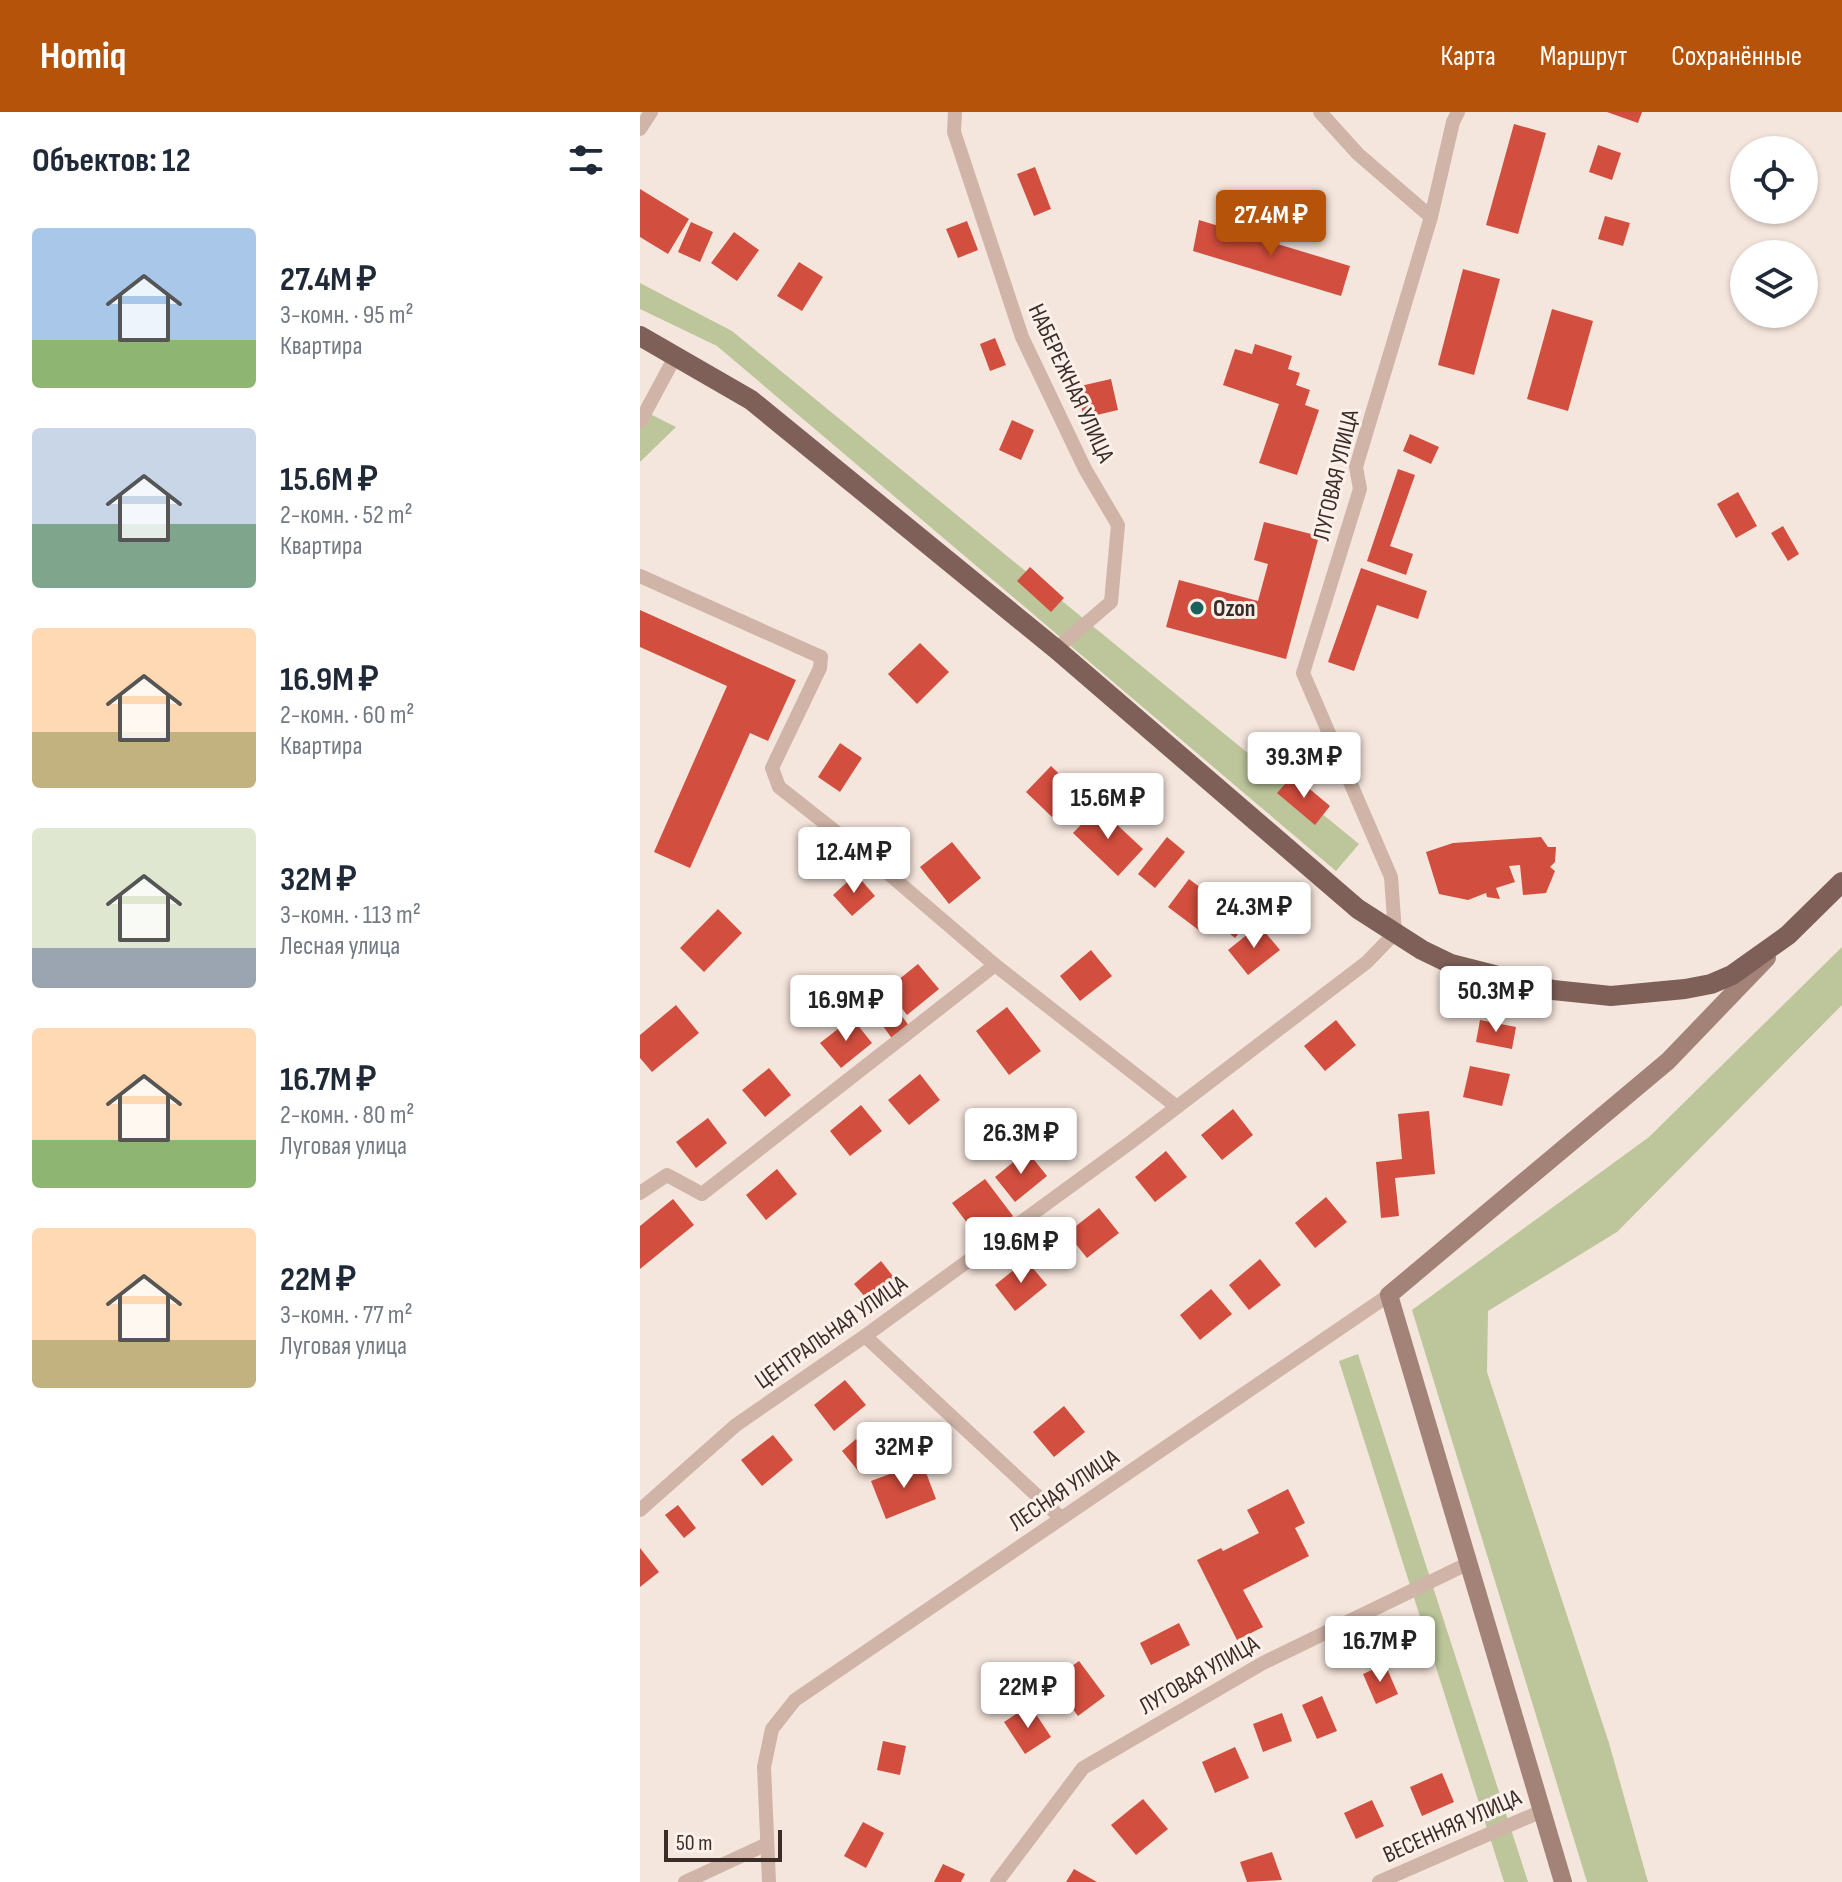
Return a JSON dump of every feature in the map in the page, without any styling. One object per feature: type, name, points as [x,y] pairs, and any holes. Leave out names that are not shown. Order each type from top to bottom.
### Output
[{"type":"main road","points":[[640,336],[751,400],[1056,649],[1358,909],[1422,950],[1451,964],[1553,990],[1611,996],[1711,984],[1732,975],[1788,935],[1842,882]]},
{"type":"street","points":[[640,129],[651,112]]},
{"type":"street","name":"НАБЕРЕЖНАЯ УЛИЦА","points":[[955,112],[954,132],[1022,337],[1085,469],[1118,525],[1111,602],[1056,649]]},
{"type":"street","points":[[1320,112],[1358,154],[1431,217]]},
{"type":"street","name":"ЛУГОВАЯ УЛИЦА","points":[[1395,933],[1391,877],[1303,673],[1360,489],[1356,467],[1431,217],[1458,112]]},
{"type":"street","points":[[640,422],[676,355]]},
{"type":"street","points":[[640,576],[821,657],[820,668],[772,768],[779,787],[883,869],[995,965],[1177,1107]]},
{"type":"street","name":"ЦЕНТРАЛЬНАЯ УЛИЦА","points":[[640,1510],[736,1425],[865,1336],[1177,1107],[1367,962],[1395,933]]},
{"type":"street","points":[[1563,1882],[1389,1295],[1668,1061],[1788,935]]},
{"type":"street","points":[[640,1193],[667,1175],[702,1194],[995,965]]},
{"type":"street","name":"ЛЕСНАЯ УЛИЦА","points":[[767,1844],[764,1767],[772,1729],[795,1700],[1389,1295]]},
{"type":"street","points":[[865,1336],[1061,1518]]},
{"type":"street","name":"ЛУГОВАЯ УЛИЦА","points":[[997,1882],[1083,1768],[1263,1663],[1469,1563]]},
{"type":"street","name":"ВЕСЕННЯЯ УЛИЦА","points":[[1379,1882],[1542,1811]]},
{"type":"street","points":[[685,1882],[767,1844],[769,1882]]},
{"type":"green space","points":[[640,283],[732,331],[1359,844],[1336,871],[717,346],[640,309]]},
{"type":"green space","points":[[640,409],[676,427],[640,462]]},
{"type":"green space","points":[[1842,947],[1842,1005],[1617,1232],[1488,1311],[1487,1372],[1609,1743],[1648,1882],[1587,1882],[1412,1310],[1649,1137]]},
{"type":"green space","points":[[1358,1354],[1528,1882],[1504,1882],[1339,1361]]},
{"type":"building","points":[[1607,112],[1642,112],[1638,123]]},
{"type":"building","points":[[1514,124],[1546,133],[1518,234],[1486,225]]},
{"type":"building","points":[[1598,145],[1621,153],[1612,180],[1589,172]]},
{"type":"building","points":[[1035,167],[1051,209],[1034,216],[1017,174]]},
{"type":"building","points":[[640,189],[689,219],[668,254],[640,237]]},
{"type":"building","points":[[1605,216],[1630,223],[1623,246],[1598,239]]},
{"type":"building","points":[[1199,220],[1350,266],[1341,296],[1193,251]]},
{"type":"building","points":[[967,221],[978,250],[958,258],[946,229]]},
{"type":"building","points":[[691,222],[713,232],[700,262],[678,252]]},
{"type":"building","points":[[734,232],[759,250],[737,281],[711,263]]},
{"type":"building","points":[[799,262],[823,277],[802,311],[777,296]]},
{"type":"building","points":[[1463,269],[1500,279],[1474,375],[1438,365]]},
{"type":"building","points":[[1552,309],[1593,321],[1568,411],[1527,399]]},
{"type":"building","points":[[995,338],[1006,365],[990,371],[980,344]]},
{"type":"building","points":[[1255,344],[1292,356],[1288,369],[1300,373],[1296,385],[1310,390],[1305,405],[1319,410],[1297,475],[1259,463],[1279,404],[1223,385],[1235,349],[1252,354]]},
{"type":"building","points":[[1111,379],[1118,410],[1084,418],[1076,387]]},
{"type":"building","points":[[1012,420],[1034,430],[1021,460],[999,450]]},
{"type":"building","points":[[1410,434],[1439,447],[1431,464],[1403,451]]},
{"type":"building","points":[[1398,469],[1415,475],[1390,546],[1413,554],[1406,575],[1367,561]]},
{"type":"building","points":[[1738,492],[1757,526],[1736,538],[1717,504]]},
{"type":"building","points":[[1264,522],[1319,536],[1286,659],[1166,627],[1179,580],[1258,601],[1268,564],[1254,560]]},
{"type":"building","points":[[1783,526],[1799,554],[1788,561],[1771,533]]},
{"type":"building","points":[[1030,567],[1064,598],[1051,612],[1017,581]]},
{"type":"building","points":[[1361,568],[1427,591],[1418,619],[1377,605],[1354,671],[1328,662]]},
{"type":"building","points":[[640,610],[796,680],[768,741],[750,733],[690,868],[654,852],[727,686],[640,647]]},
{"type":"building","points":[[920,643],[949,672],[917,704],[888,674]]},
{"type":"building","points":[[840,743],[862,758],[840,792],[818,777]]},
{"type":"building","points":[[1051,766],[1077,791],[1052,817],[1026,792]]},
{"type":"building","points":[[1293,775],[1330,806],[1315,825],[1277,793]]},
{"type":"building","points":[[1098,807],[1143,849],[1118,876],[1073,833]]},
{"type":"building","points":[[1167,837],[1185,852],[1155,888],[1138,874]]},
{"type":"building","points":[[1541,837],[1548,847],[1556,847],[1555,862],[1550,867],[1555,871],[1546,893],[1523,895],[1520,865],[1509,866],[1515,882],[1496,888],[1500,899],[1487,897],[1486,893],[1468,900],[1439,894],[1426,852],[1453,843]]},
{"type":"building","points":[[952,842],[981,878],[949,904],[920,867]]},
{"type":"building","points":[[856,874],[875,896],[852,916],[833,895]]},
{"type":"building","points":[[1189,879],[1221,903],[1200,931],[1168,907]]},
{"type":"building","points":[[1239,900],[1255,913],[1235,938],[1218,924]]},
{"type":"building","points":[[718,909],[742,933],[704,972],[680,948]]},
{"type":"building","points":[[1259,925],[1280,950],[1248,975],[1228,950]]},
{"type":"building","points":[[1091,950],[1112,976],[1080,1001],[1060,976]]},
{"type":"building","points":[[918,964],[939,989],[907,1015],[887,989]]},
{"type":"building","points":[[892,1003],[910,1027],[893,1040],[875,1015]]},
{"type":"building","points":[[676,1005],[699,1033],[652,1072],[640,1058],[640,1035]]},
{"type":"building","points":[[1007,1007],[1041,1051],[1009,1075],[976,1031]]},
{"type":"building","points":[[852,1018],[872,1043],[841,1068],[820,1043]]},
{"type":"building","points":[[1336,1020],[1356,1045],[1325,1071],[1304,1046]]},
{"type":"building","points":[[1480,1020],[1516,1027],[1512,1049],[1476,1042]]},
{"type":"building","points":[[1470,1066],[1510,1074],[1502,1106],[1463,1097]]},
{"type":"building","points":[[769,1068],[791,1095],[765,1117],[742,1090]]},
{"type":"building","points":[[920,1074],[940,1100],[909,1125],[888,1100]]},
{"type":"building","points":[[861,1105],[882,1131],[850,1156],[830,1131]]},
{"type":"building","points":[[1233,1109],[1253,1135],[1222,1160],[1201,1135]]},
{"type":"building","points":[[1429,1111],[1435,1174],[1395,1178],[1399,1216],[1381,1218],[1376,1162],[1402,1159],[1398,1114]]},
{"type":"building","points":[[708,1118],[727,1143],[696,1168],[676,1142]]},
{"type":"building","points":[[1027,1151],[1047,1176],[1015,1202],[995,1177]]},
{"type":"building","points":[[1166,1151],[1187,1177],[1155,1202],[1135,1177]]},
{"type":"building","points":[[777,1169],[797,1194],[766,1220],[746,1195]]},
{"type":"building","points":[[985,1179],[1013,1216],[980,1240],[952,1203]]},
{"type":"building","points":[[1326,1197],[1347,1222],[1315,1248],[1295,1223]]},
{"type":"building","points":[[673,1199],[694,1225],[640,1269],[640,1226]]},
{"type":"building","points":[[1099,1208],[1119,1233],[1087,1258],[1067,1233]]},
{"type":"building","points":[[1260,1259],[1281,1285],[1249,1310],[1229,1285]]},
{"type":"building","points":[[1026,1260],[1047,1285],[1015,1311],[995,1285]]},
{"type":"building","points":[[881,1261],[903,1289],[877,1311],[854,1284]]},
{"type":"building","points":[[1211,1289],[1232,1314],[1200,1340],[1180,1315]]},
{"type":"building","points":[[845,1380],[866,1405],[834,1431],[814,1405]]},
{"type":"building","points":[[1064,1406],[1085,1432],[1054,1457],[1033,1432]]},
{"type":"building","points":[[773,1435],[793,1460],[762,1486],[741,1460]]},
{"type":"building","points":[[856,1439],[873,1460],[859,1472],[842,1451]]},
{"type":"building","points":[[922,1462],[936,1499],[886,1519],[871,1481]]},
{"type":"building","points":[[1288,1489],[1305,1523],[1295,1528],[1309,1556],[1243,1590],[1263,1627],[1237,1640],[1197,1560],[1259,1533],[1247,1510]]},
{"type":"building","points":[[678,1505],[696,1528],[684,1538],[665,1515]]},
{"type":"building","points":[[640,1548],[659,1572],[640,1587]]},
{"type":"building","points":[[1179,1623],[1190,1645],[1151,1665],[1140,1643]]},
{"type":"building","points":[[1079,1661],[1105,1696],[1078,1716],[1052,1681]]},
{"type":"building","points":[[1385,1664],[1398,1694],[1376,1704],[1363,1674]]},
{"type":"building","points":[[1322,1696],[1337,1731],[1317,1739],[1302,1705]]},
{"type":"building","points":[[1030,1705],[1051,1737],[1025,1754],[1004,1722]]},
{"type":"building","points":[[1282,1713],[1292,1741],[1263,1752],[1253,1724]]},
{"type":"building","points":[[883,1741],[906,1746],[900,1775],[877,1770]]},
{"type":"building","points":[[1235,1747],[1249,1778],[1215,1793],[1202,1762]]},
{"type":"building","points":[[1442,1773],[1454,1802],[1422,1816],[1410,1787]]},
{"type":"building","points":[[1143,1799],[1168,1829],[1136,1855],[1111,1825]]},
{"type":"building","points":[[1372,1800],[1384,1826],[1356,1839],[1344,1813]]},
{"type":"building","points":[[863,1822],[884,1833],[866,1868],[844,1856]]},
{"type":"building","points":[[1272,1852],[1282,1880],[1247,1882],[1240,1862]]},
{"type":"building","points":[[943,1864],[965,1874],[961,1882],[934,1882]]},
{"type":"building","points":[[1074,1869],[1097,1882],[1066,1882]]},
{"type":"place","name":"Ozon","points":[[1197,608]]}]
